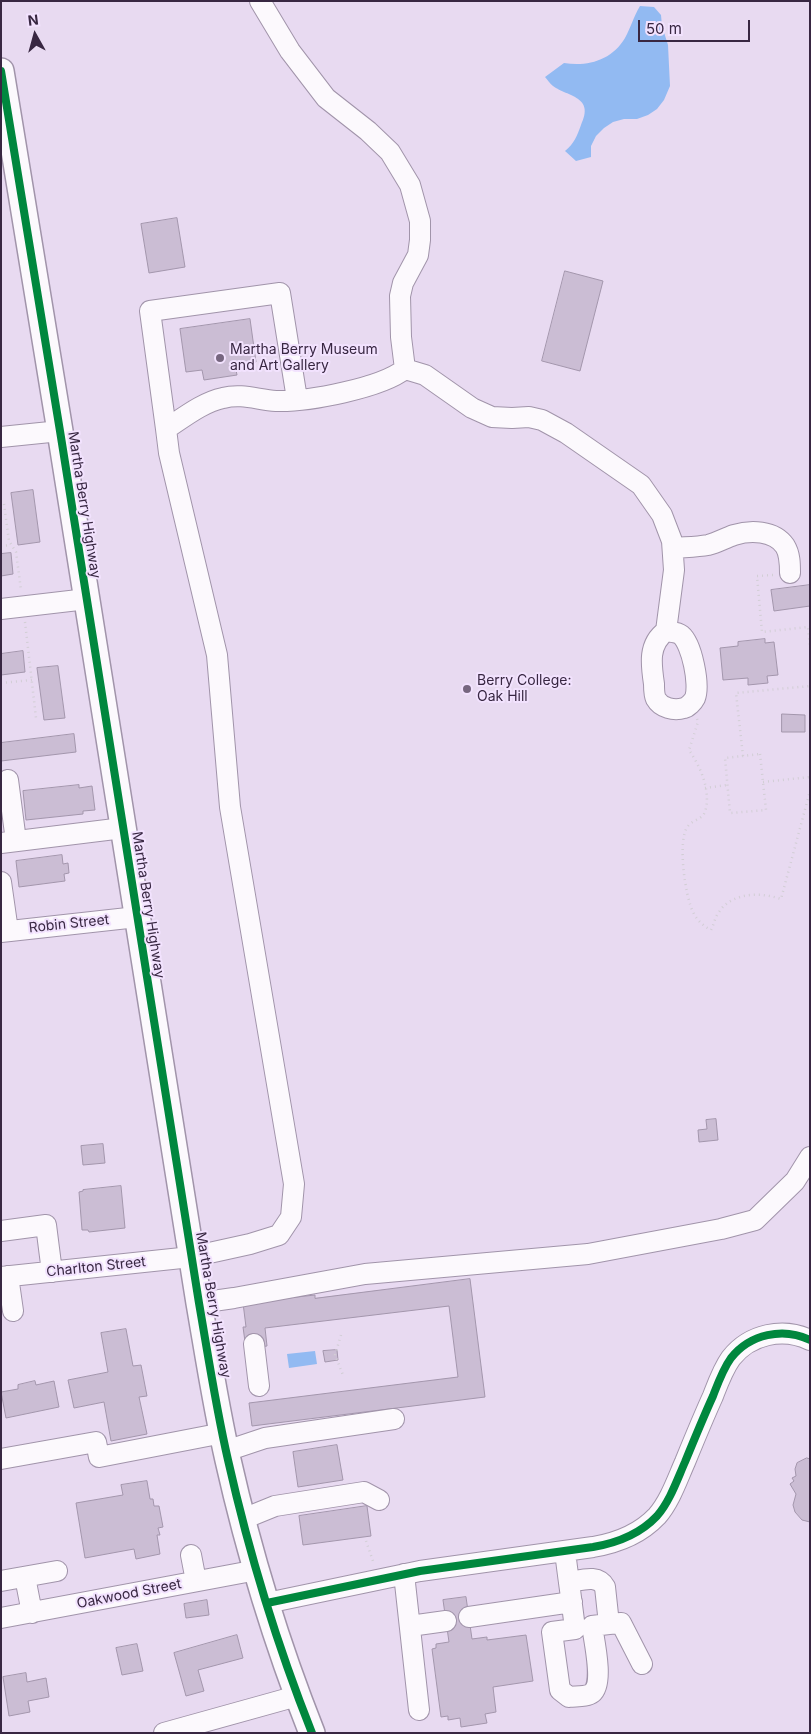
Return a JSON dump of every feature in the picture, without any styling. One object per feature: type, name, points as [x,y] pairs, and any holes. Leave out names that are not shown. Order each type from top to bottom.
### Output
[{"type":"main road","name":"Martha Berry Highway","points":[[1,71],[7,145],[60,431],[198,1303],[224,1442],[257,1570],[297,1696],[312,1733]]},
{"type":"street","points":[[260,1],[290,51],[326,98],[368,131],[390,152],[410,185],[420,221],[420,240],[418,255],[403,283],[400,296],[405,369]]},
{"type":"street","name":"Charlton Street","points":[[5,1276],[191,1257],[250,1244],[279,1235],[291,1217],[294,1184],[230,807],[217,655],[169,453],[150,311],[280,293],[297,400]]},
{"type":"street","points":[[166,429],[191,413],[223,398],[246,396],[275,401],[297,400],[343,392],[387,381],[405,369]]},
{"type":"street","points":[[405,369],[425,375],[472,408],[492,417],[530,417],[542,420],[566,433],[641,485],[662,515],[671,534],[673,548],[674,570],[666,631],[660,636],[652,653],[655,698],[662,706],[670,709],[685,708],[695,697],[696,690],[691,651],[681,635],[676,632],[666,631]]},
{"type":"street","points":[[1,437],[60,431]]},
{"type":"street","points":[[673,548],[711,545],[723,539],[750,532],[763,533],[775,538],[785,546],[789,558],[790,573]]},
{"type":"street","points":[[1,609],[87,599]]},
{"type":"street","points":[[8,780],[9,842],[123,828]]},
{"type":"street","points":[[1,882],[4,931]]},
{"type":"street","name":"Robin Street","points":[[4,931],[137,917]]},
{"type":"street","points":[[198,1303],[244,1297],[365,1274],[588,1254],[721,1229],[755,1220],[795,1181],[810,1157]]},
{"type":"street","points":[[1,1231],[46,1225],[52,1272]]},
{"type":"street","points":[[5,1276],[13,1311]]},
{"type":"street","points":[[267,1603],[404,1574],[617,1542],[644,1528],[666,1504],[723,1371],[732,1357],[741,1348],[779,1333],[794,1334],[810,1340]]},
{"type":"street","points":[[254,1344],[259,1386]]},
{"type":"street","points":[[1,1459],[96,1442],[99,1457],[265,1438],[394,1419]]},
{"type":"street","points":[[243,1519],[275,1506],[364,1492],[380,1500]]},
{"type":"street","points":[[566,1551],[570,1592],[592,1626]]},
{"type":"street","points":[[190,1555],[196,1581]]},
{"type":"street","name":"Oakwood Street","points":[[1,1618],[257,1570]]},
{"type":"street","points":[[1,1581],[57,1571]]},
{"type":"street","points":[[404,1574],[419,1710]]},
{"type":"street","points":[[25,1577],[32,1613]]},
{"type":"street","points":[[469,1617],[570,1592],[594,1579],[600,1580],[605,1587],[592,1626]]},
{"type":"street","points":[[410,1626],[446,1620]]},
{"type":"street","points":[[592,1626],[621,1623],[642,1664]]},
{"type":"street","points":[[164,1733],[297,1696]]},
{"type":"path","points":[[1,546],[11,545]]},
{"type":"path","points":[[790,573],[757,576],[762,632],[808,627],[810,647]]},
{"type":"path","points":[[1,684],[32,680]]},
{"type":"path","points":[[743,756],[736,693],[810,686]]},
{"type":"path","points":[[691,703],[698,722],[689,750],[701,770],[705,788],[706,808],[703,817],[688,825],[683,839],[683,856],[688,896],[693,912],[702,925],[711,930],[719,912],[730,901],[757,894],[781,899],[810,791]]},
{"type":"path","points":[[760,754],[763,782],[766,810],[730,813],[724,758],[760,754]]},
{"type":"path","points":[[763,782],[810,777]]},
{"type":"path","points":[[705,788],[728,785]]},
{"type":"path","points":[[341,1335],[335,1355],[343,1375]]},
{"type":"path","points":[[366,1541],[380,1579]]},
{"type":"water","points":[[640,6],[654,7],[661,15],[662,26],[668,45],[670,86],[664,100],[657,109],[637,119],[624,119],[613,122],[596,136],[591,146],[591,157],[576,161],[565,151],[571,146],[577,136],[585,108],[578,99],[553,86],[545,77],[564,63],[590,63],[613,52],[625,38]]},
{"type":"water","points":[[315,1351],[317,1364],[289,1368],[287,1354]]},
{"type":"building","points":[[177,218],[185,267],[149,273],[141,224]]},
{"type":"building","points":[[565,271],[603,281],[580,371],[542,361]]},
{"type":"building","points":[[250,319],[256,362],[235,365],[237,375],[204,380],[202,370],[186,372],[180,329]]},
{"type":"building","points":[[33,490],[40,542],[18,545],[11,493]]},
{"type":"building","points":[[11,553],[13,574],[1,576],[1,554]]},
{"type":"building","points":[[810,585],[810,606],[774,611],[771,590]]},
{"type":"building","points":[[765,639],[765,643],[774,642],[778,675],[767,676],[768,683],[748,685],[748,678],[723,680],[720,648],[738,646],[738,642]]},
{"type":"building","points":[[23,651],[25,672],[1,675],[1,654]]},
{"type":"building","points":[[58,666],[65,718],[44,720],[37,668]]},
{"type":"building","points":[[782,714],[805,715],[805,732],[782,732]]},
{"type":"building","points":[[74,734],[76,752],[1,761],[1,743]]},
{"type":"building","points":[[79,785],[79,788],[92,786],[95,810],[83,811],[83,814],[26,820],[23,791]]},
{"type":"building","points":[[62,855],[63,864],[68,863],[69,873],[64,874],[65,881],[19,887],[16,861]]},
{"type":"building","points":[[716,1119],[718,1140],[699,1142],[698,1130],[707,1129],[706,1120]]},
{"type":"building","points":[[103,1144],[105,1163],[83,1165],[81,1146]]},
{"type":"building","points":[[121,1186],[125,1228],[89,1232],[88,1230],[82,1230],[79,1192]]},
{"type":"building","points":[[470,1279],[485,1397],[252,1426],[249,1403],[458,1377],[449,1306],[265,1328],[267,1346],[246,1349],[243,1327],[246,1327],[243,1303],[315,1295],[315,1298]]},
{"type":"building","points":[[126,1329],[133,1366],[141,1365],[147,1396],[139,1397],[147,1434],[111,1441],[104,1402],[74,1408],[68,1380],[108,1372],[101,1333]]},
{"type":"building","points":[[337,1350],[338,1360],[325,1362],[323,1351]]},
{"type":"building","points":[[35,1381],[36,1385],[54,1381],[59,1407],[6,1418],[1,1392],[18,1389],[18,1385]]},
{"type":"building","points":[[337,1445],[343,1480],[298,1487],[293,1452]]},
{"type":"building","points":[[807,1458],[810,1459],[810,1522],[802,1520],[795,1512],[793,1505],[796,1494],[790,1484],[794,1481],[792,1478],[796,1476],[795,1469],[797,1463]]},
{"type":"building","points":[[147,1481],[150,1499],[153,1499],[154,1506],[159,1506],[163,1527],[158,1528],[160,1535],[157,1535],[160,1554],[136,1559],[134,1549],[85,1558],[76,1503],[123,1495],[121,1485]]},
{"type":"building","points":[[367,1506],[371,1536],[303,1545],[299,1516]]},
{"type":"building","points":[[466,1597],[472,1639],[487,1637],[487,1640],[526,1635],[533,1681],[493,1687],[496,1712],[485,1714],[487,1723],[461,1727],[460,1718],[448,1720],[448,1716],[441,1717],[432,1649],[436,1648],[436,1644],[449,1642],[443,1600]]},
{"type":"building","points":[[207,1600],[209,1615],[186,1618],[184,1604]]},
{"type":"building","points":[[237,1635],[243,1658],[198,1670],[204,1691],[186,1696],[174,1653]]},
{"type":"building","points":[[137,1644],[143,1671],[122,1675],[116,1648]]},
{"type":"building","points":[[26,1673],[27,1682],[46,1678],[49,1697],[28,1701],[30,1712],[9,1716],[3,1677]]},
{"type":"cycle path","points":[[1,71],[216,1401],[236,1495],[255,1564],[287,1666],[312,1733]]},
{"type":"cycle path","points":[[267,1603],[420,1571],[593,1547],[628,1537],[643,1528],[657,1516],[666,1504],[721,1376],[731,1358],[748,1343],[768,1335],[789,1334],[810,1340]]},
{"type":"place","name":"Martha Berry Museum and Art Gallery","points":[[220,358]]},
{"type":"place","name":"Berry College: Oak Hill","points":[[467,689]]}]
